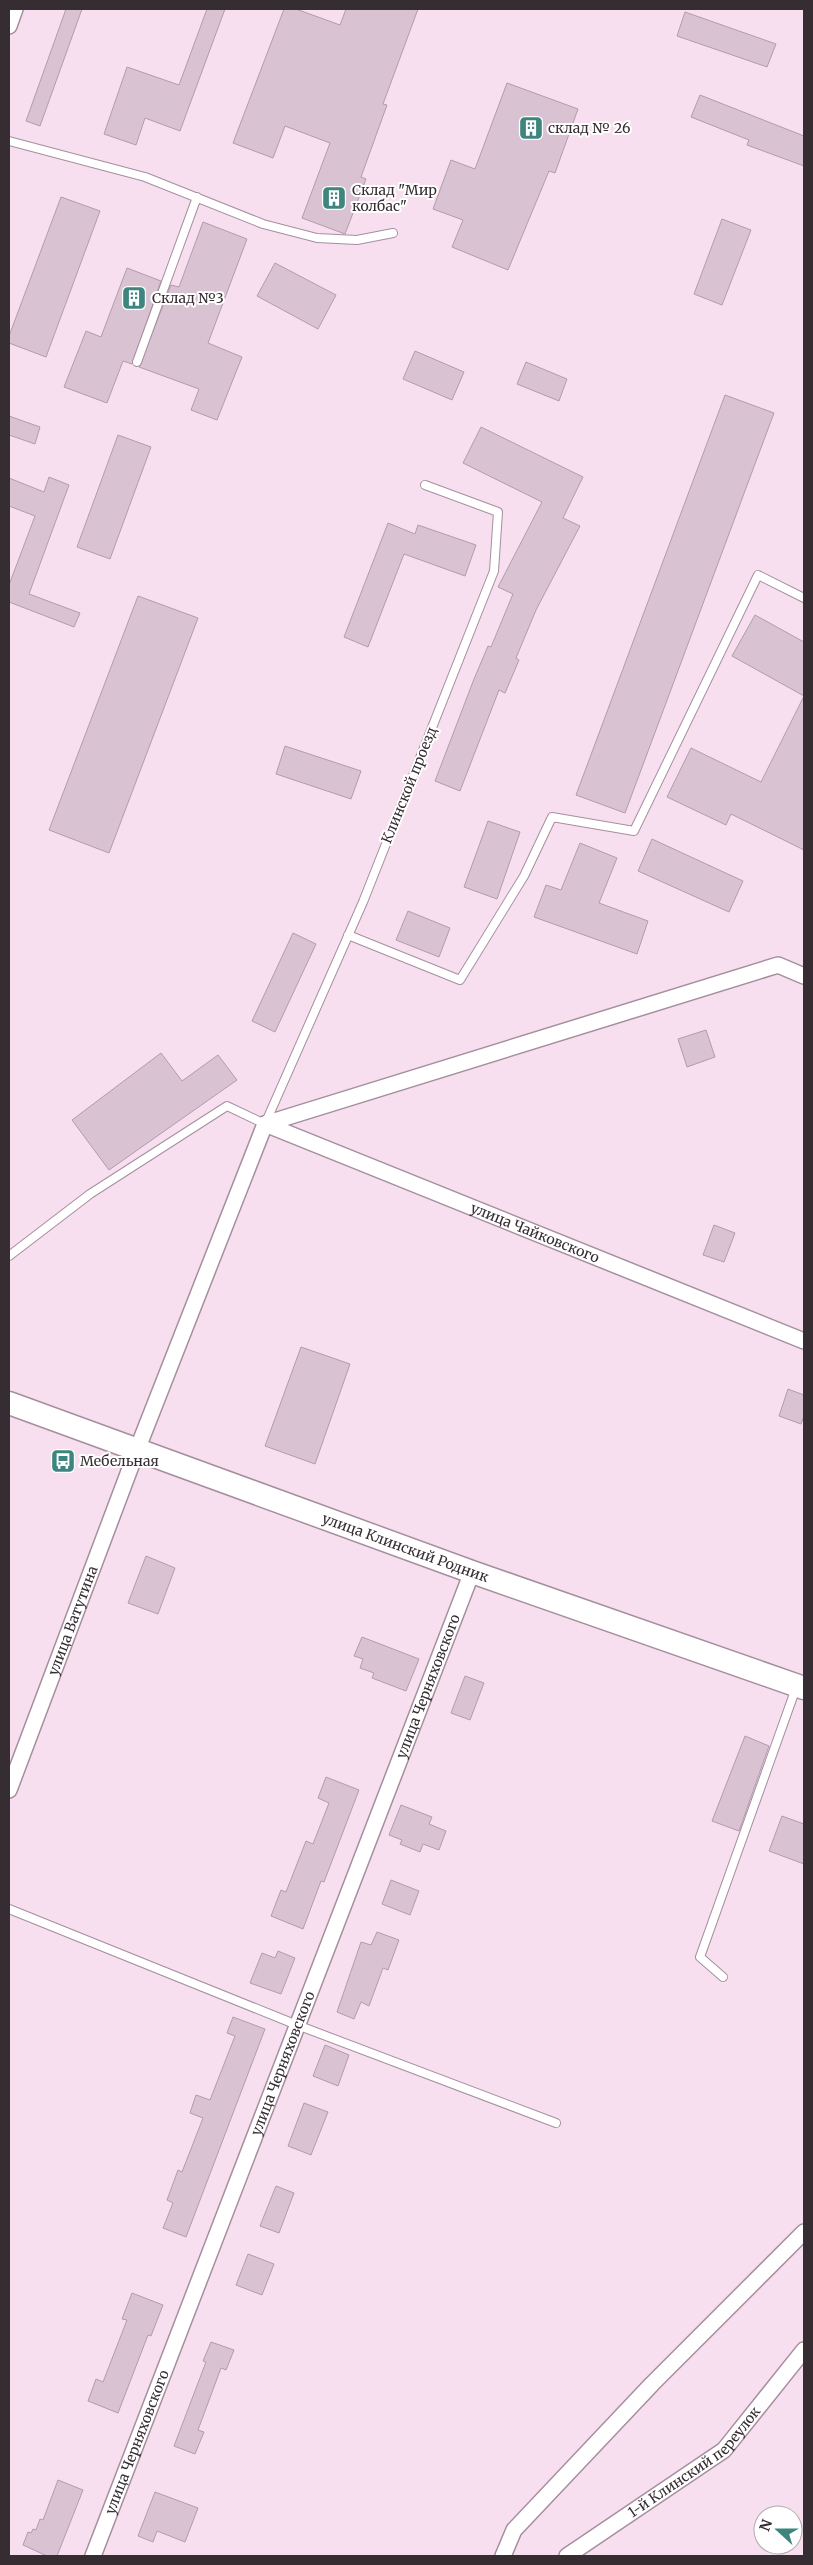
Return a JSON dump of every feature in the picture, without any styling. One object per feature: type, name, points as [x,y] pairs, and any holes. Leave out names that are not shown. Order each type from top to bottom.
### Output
[{"type":"main road","name":"улица Клинский Родник","points":[[9,1403],[472,1572],[801,1687]]},
{"type":"street","points":[[9,26],[16,9]]},
{"type":"street","points":[[265,1124],[778,965],[804,976]]},
{"type":"street","name":"улица Чайковского","points":[[265,1124],[804,1342]]},
{"type":"street","name":"улица Ватутина","points":[[9,1790],[137,1450],[265,1124]]},
{"type":"street","name":"улица Черняховского","points":[[93,2556],[472,1572]]},
{"type":"street","points":[[503,2556],[514,2530],[652,2384],[804,2232]]},
{"type":"street","name":"1-й Клинский переулок","points":[[567,2556],[724,2450],[804,2350]]},
{"type":"lane","points":[[9,142],[145,178],[263,224],[317,238],[358,240],[393,233]]},
{"type":"lane","points":[[137,362],[197,197]]},
{"type":"lane","name":"Клинской проезд","points":[[265,1124],[348,935],[494,571],[498,512],[425,485]]},
{"type":"lane","points":[[348,935],[460,980],[524,876],[552,817],[634,831],[758,575],[804,598]]},
{"type":"lane","points":[[9,1256],[90,1194],[227,1106],[265,1124]]},
{"type":"lane","points":[[723,1977],[700,1957],[801,1687]]},
{"type":"lane","points":[[9,1909],[297,2025],[556,2123]]},
{"type":"building","points":[[66,9],[82,9],[40,126],[26,121]]},
{"type":"building","points":[[207,9],[225,9],[180,131],[145,118],[136,145],[104,134],[127,67],[179,85]]},
{"type":"building","points":[[284,9],[296,9],[340,25],[346,9],[418,9],[383,104],[387,105],[361,177],[366,179],[345,234],[302,218],[330,143],[285,126],[273,158],[233,143]]},
{"type":"building","points":[[685,12],[776,44],[767,67],[677,36]]},
{"type":"building","points":[[507,83],[578,109],[555,173],[549,171],[508,270],[452,247],[463,220],[433,209],[451,160],[475,169]]},
{"type":"building","points":[[700,95],[804,136],[804,166],[747,145],[749,140],[691,117]]},
{"type":"building","points":[[61,197],[100,211],[46,357],[9,343],[9,336]]},
{"type":"building","points":[[722,219],[751,230],[722,305],[694,294]]},
{"type":"building","points":[[203,222],[247,239],[208,343],[242,357],[217,420],[191,410],[199,389],[139,367],[171,285],[179,287]]},
{"type":"building","points":[[275,263],[336,295],[318,329],[257,296]]},
{"type":"building","points":[[127,268],[161,281],[132,364],[123,361],[107,403],[64,387],[86,331],[101,337]]},
{"type":"building","points":[[415,351],[464,372],[452,400],[403,379]]},
{"type":"building","points":[[526,362],[567,379],[559,401],[517,384]]},
{"type":"building","points":[[725,395],[774,413],[625,813],[576,795]]},
{"type":"building","points":[[9,416],[40,427],[35,444],[9,435]]},
{"type":"building","points":[[481,427],[583,477],[563,518],[580,526],[536,610],[516,658],[519,660],[505,693],[499,690],[460,791],[435,781],[474,679],[488,646],[491,647],[513,594],[498,587],[542,502],[463,463]]},
{"type":"building","points":[[118,435],[151,447],[110,559],[77,547]]},
{"type":"building","points":[[49,477],[69,485],[29,594],[80,613],[74,627],[9,602],[9,585],[35,516],[9,506],[9,478],[44,492]]},
{"type":"building","points":[[388,523],[415,534],[418,525],[476,545],[465,576],[404,554],[368,647],[344,637]]},
{"type":"building","points":[[138,596],[198,618],[109,853],[49,830]]},
{"type":"building","points":[[755,615],[804,642],[804,696],[732,656]]},
{"type":"building","points":[[804,696],[804,850],[731,814],[726,825],[667,797],[691,748],[761,782]]},
{"type":"building","points":[[285,746],[361,771],[351,799],[276,774]]},
{"type":"building","points":[[488,821],[520,832],[497,899],[464,887]]},
{"type":"building","points":[[652,839],[743,881],[729,912],[638,871]]},
{"type":"building","points":[[580,843],[617,858],[599,903],[648,921],[637,954],[534,917],[546,885],[561,890]]},
{"type":"building","points":[[408,911],[450,928],[439,957],[396,940]]},
{"type":"building","points":[[293,933],[316,944],[275,1032],[252,1021]]},
{"type":"building","points":[[706,1030],[715,1057],[687,1067],[678,1039]]},
{"type":"building","points":[[161,1053],[182,1081],[218,1055],[237,1080],[109,1170],[72,1120]]},
{"type":"building","points":[[714,1225],[735,1233],[724,1262],[703,1255]]},
{"type":"building","points":[[301,1347],[350,1364],[315,1464],[265,1446]]},
{"type":"building","points":[[788,1389],[804,1395],[804,1416],[801,1424],[779,1416]]},
{"type":"building","points":[[146,1556],[175,1568],[158,1614],[128,1603]]},
{"type":"building","points":[[362,1637],[419,1659],[406,1691],[372,1678],[374,1673],[360,1668],[363,1659],[354,1656]]},
{"type":"building","points":[[465,1676],[484,1683],[470,1720],[451,1713]]},
{"type":"building","points":[[745,1736],[769,1746],[739,1831],[712,1821]]},
{"type":"building","points":[[326,1777],[359,1790],[324,1882],[321,1881],[303,1929],[271,1916],[281,1890],[286,1892],[306,1841],[313,1844],[329,1803],[318,1798]]},
{"type":"building","points":[[401,1805],[432,1817],[429,1824],[446,1831],[439,1850],[423,1844],[420,1852],[400,1844],[402,1840],[389,1835]]},
{"type":"building","points":[[782,1816],[804,1824],[804,1864],[769,1851]]},
{"type":"building","points":[[391,1880],[419,1891],[410,1915],[382,1904]]},
{"type":"building","points":[[377,1932],[399,1940],[388,1970],[383,1968],[369,2006],[361,2002],[354,2019],[337,2012],[361,1942],[371,1945]]},
{"type":"building","points":[[278,1951],[295,1958],[281,1994],[250,1983],[262,1953],[275,1958]]},
{"type":"building","points":[[233,2017],[265,2029],[186,2237],[163,2228],[173,2203],[167,2200],[178,2170],[182,2172],[203,2118],[190,2113],[196,2095],[210,2100],[235,2036],[227,2033]]},
{"type":"building","points":[[325,2045],[349,2055],[338,2086],[313,2076]]},
{"type":"building","points":[[304,2103],[328,2112],[311,2155],[288,2146]]},
{"type":"building","points":[[276,2186],[294,2193],[279,2233],[260,2226]]},
{"type":"building","points":[[248,2254],[274,2264],[262,2295],[236,2285]]},
{"type":"building","points":[[132,2293],[163,2305],[151,2336],[148,2335],[118,2413],[88,2401],[96,2379],[103,2382],[127,2320],[122,2319]]},
{"type":"building","points":[[211,2342],[234,2350],[226,2370],[221,2368],[198,2430],[204,2432],[195,2454],[174,2446],[206,2362],[203,2361]]},
{"type":"building","points":[[58,2480],[83,2490],[57,2556],[47,2556],[23,2545],[28,2532],[31,2533],[33,2529],[36,2530],[40,2519],[43,2520]]},
{"type":"building","points":[[155,2492],[198,2508],[185,2542],[157,2531],[153,2542],[138,2536]]},
{"type":"place","name":"склад № 26","points":[[531,128]]},
{"type":"place","name":"Склад \"Мир колбас\"","points":[[334,198]]},
{"type":"place","name":"Склад №3","points":[[134,298]]},
{"type":"place","name":"Мебельная","points":[[63,1461]]}]
